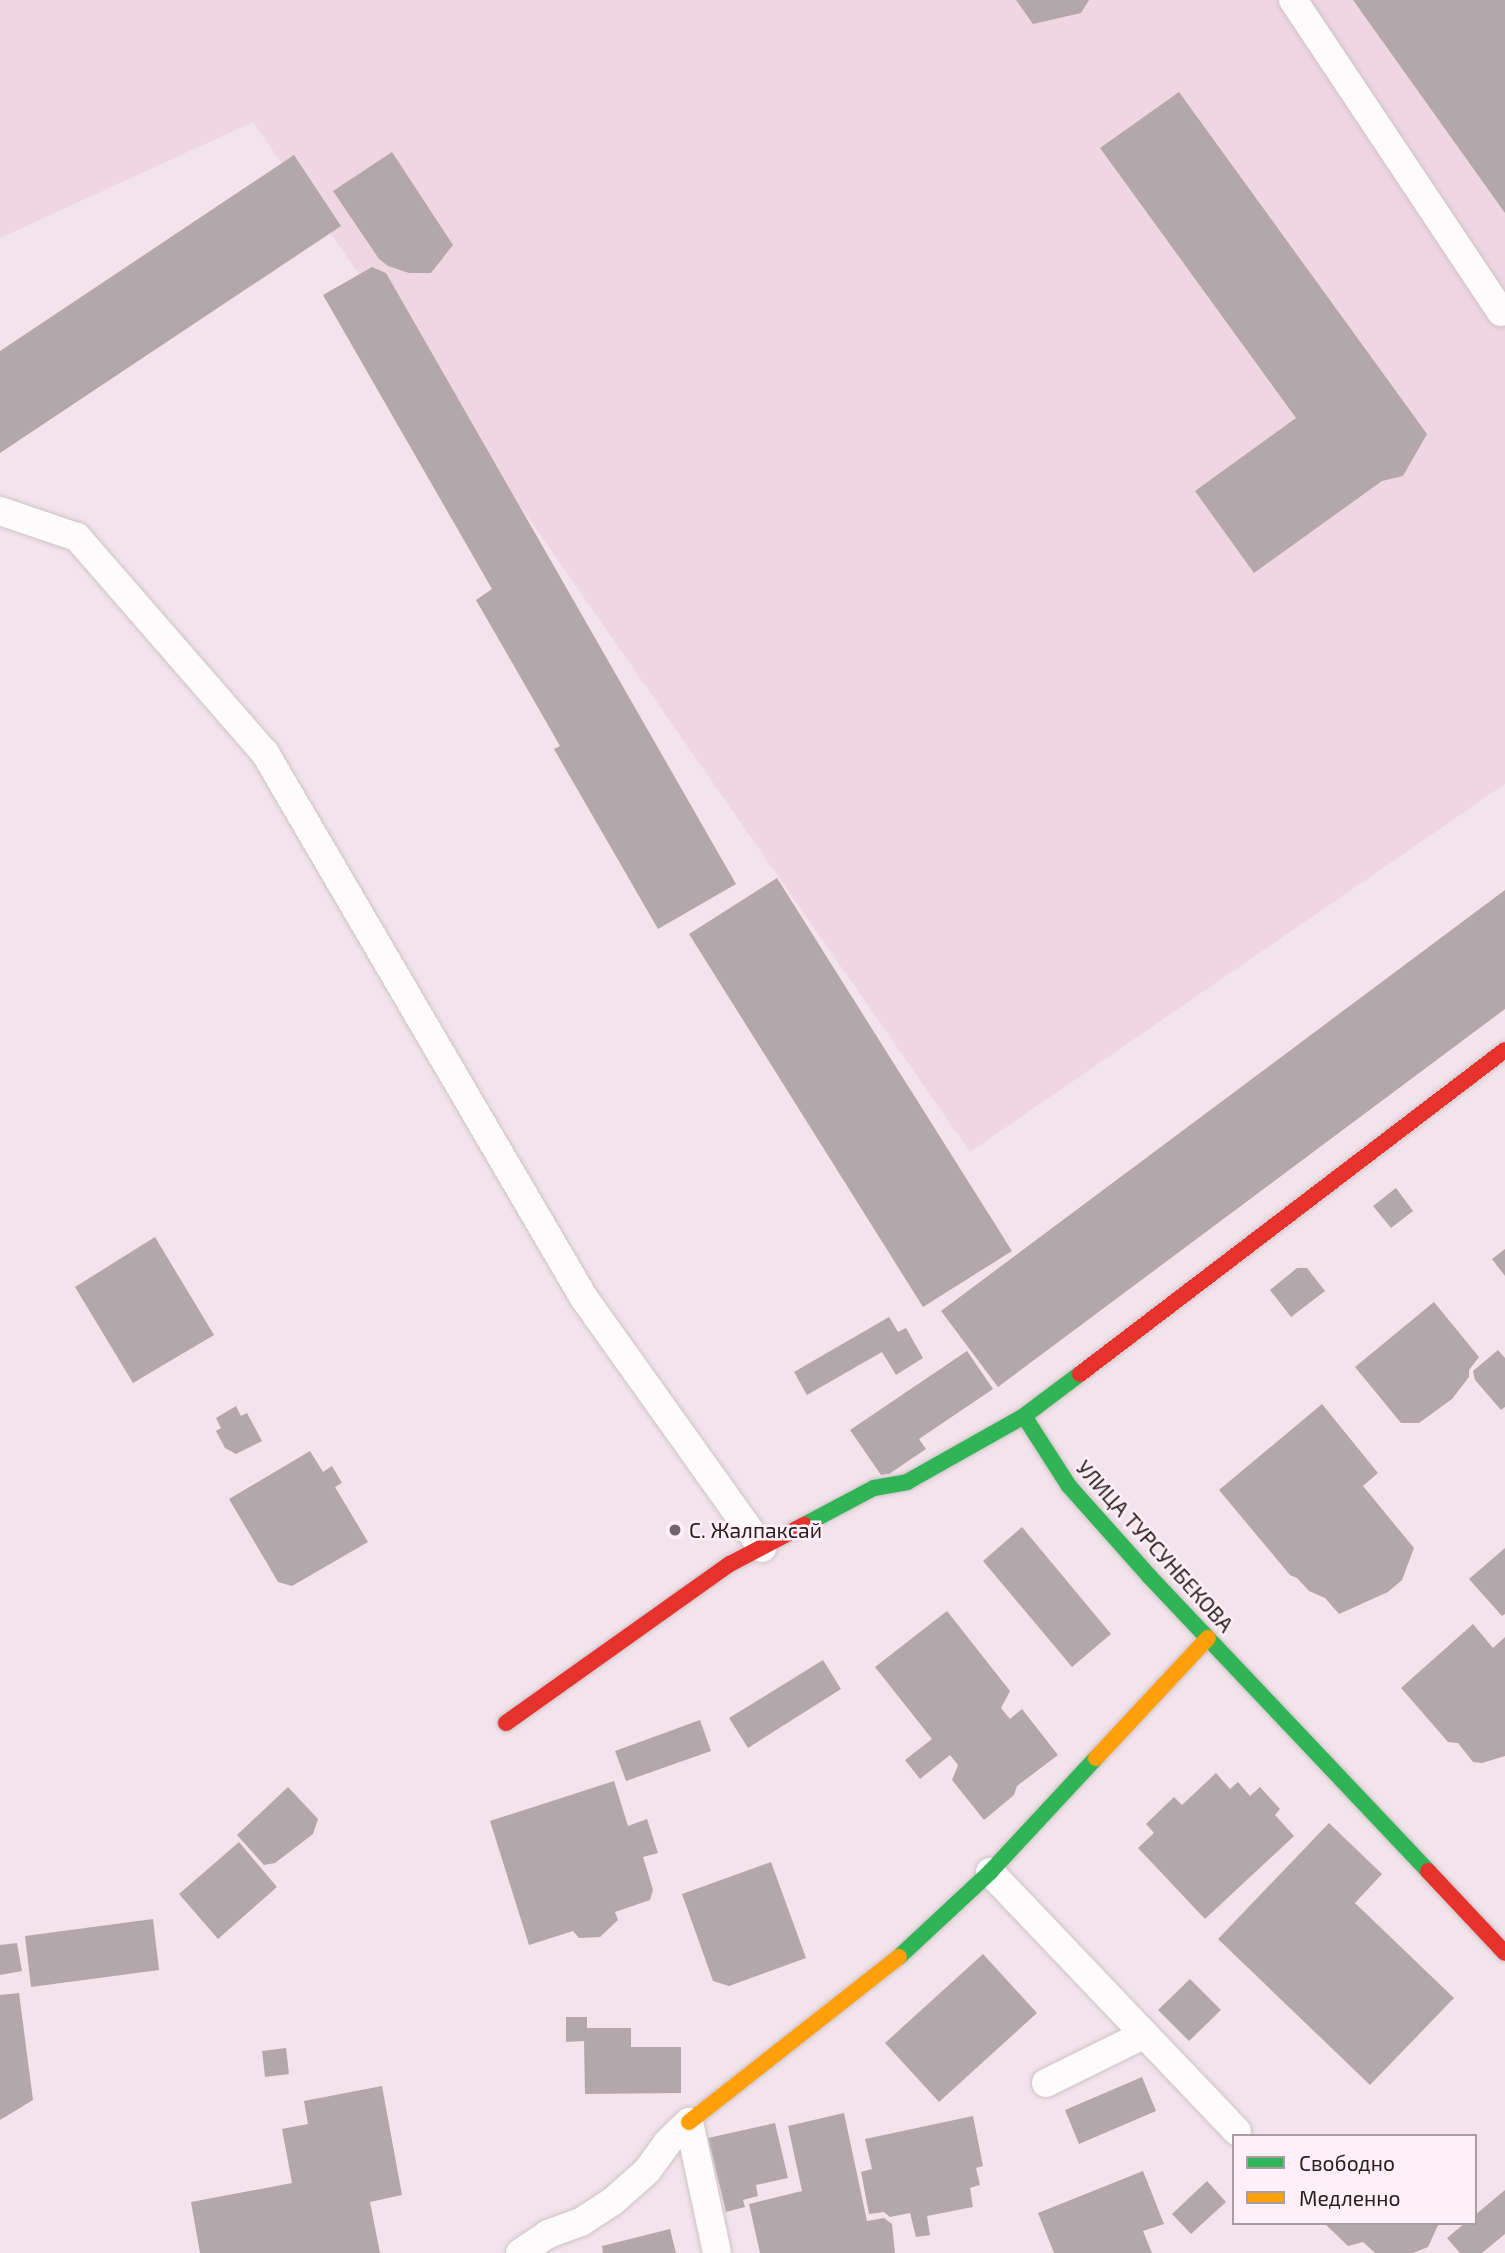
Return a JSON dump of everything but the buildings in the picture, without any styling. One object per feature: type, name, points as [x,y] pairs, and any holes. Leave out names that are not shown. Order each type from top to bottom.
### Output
[{"type":"street","points":[[506,1723],[730,1564],[874,1488],[907,1482],[1024,1416],[1505,1050]]},
{"type":"street","name":"УЛИЦА ТУРСУНБЕКОВА","points":[[1024,1416],[1069,1486],[1208,1638],[1505,1953]]},
{"type":"street","points":[[689,2122],[904,1952],[990,1872],[1208,1638]]},
{"type":"lane","points":[[1293,0],[1501,312]]},
{"type":"lane","points":[[0,512],[77,537],[265,753],[584,1297],[762,1548]]},
{"type":"lane","points":[[990,1872],[1237,2131]]},
{"type":"lane","points":[[1046,2083],[1145,2034]]},
{"type":"lane","points":[[520,2253],[548,2234],[581,2222],[612,2202],[647,2171],[667,2143],[689,2122]]},
{"type":"lane","points":[[689,2122],[717,2253]]},
{"type":"shaded area","points":[[0,0],[1505,0],[1505,784],[970,1152],[253,122],[0,238]]},
{"type":"traffic: fast","points":[[804,1525],[874,1488],[907,1482],[1024,1416],[1080,1374]]},
{"type":"traffic: fast","points":[[1024,1416],[1069,1486],[1150,1577],[1428,1871]]},
{"type":"traffic: fast","points":[[899,1957],[990,1872],[1096,1758]]},
{"type":"traffic: slow","points":[[1096,1758],[1208,1638]]},
{"type":"traffic: slow","points":[[689,2122],[899,1957]]},
{"type":"traffic: jam","points":[[1080,1374],[1505,1050]]},
{"type":"traffic: jam","points":[[506,1723],[730,1564],[804,1525]]},
{"type":"traffic: jam","points":[[1428,1871],[1505,1953]]},
{"type":"place","name":"С. Жалпаксай","points":[[675,1530]]}]
